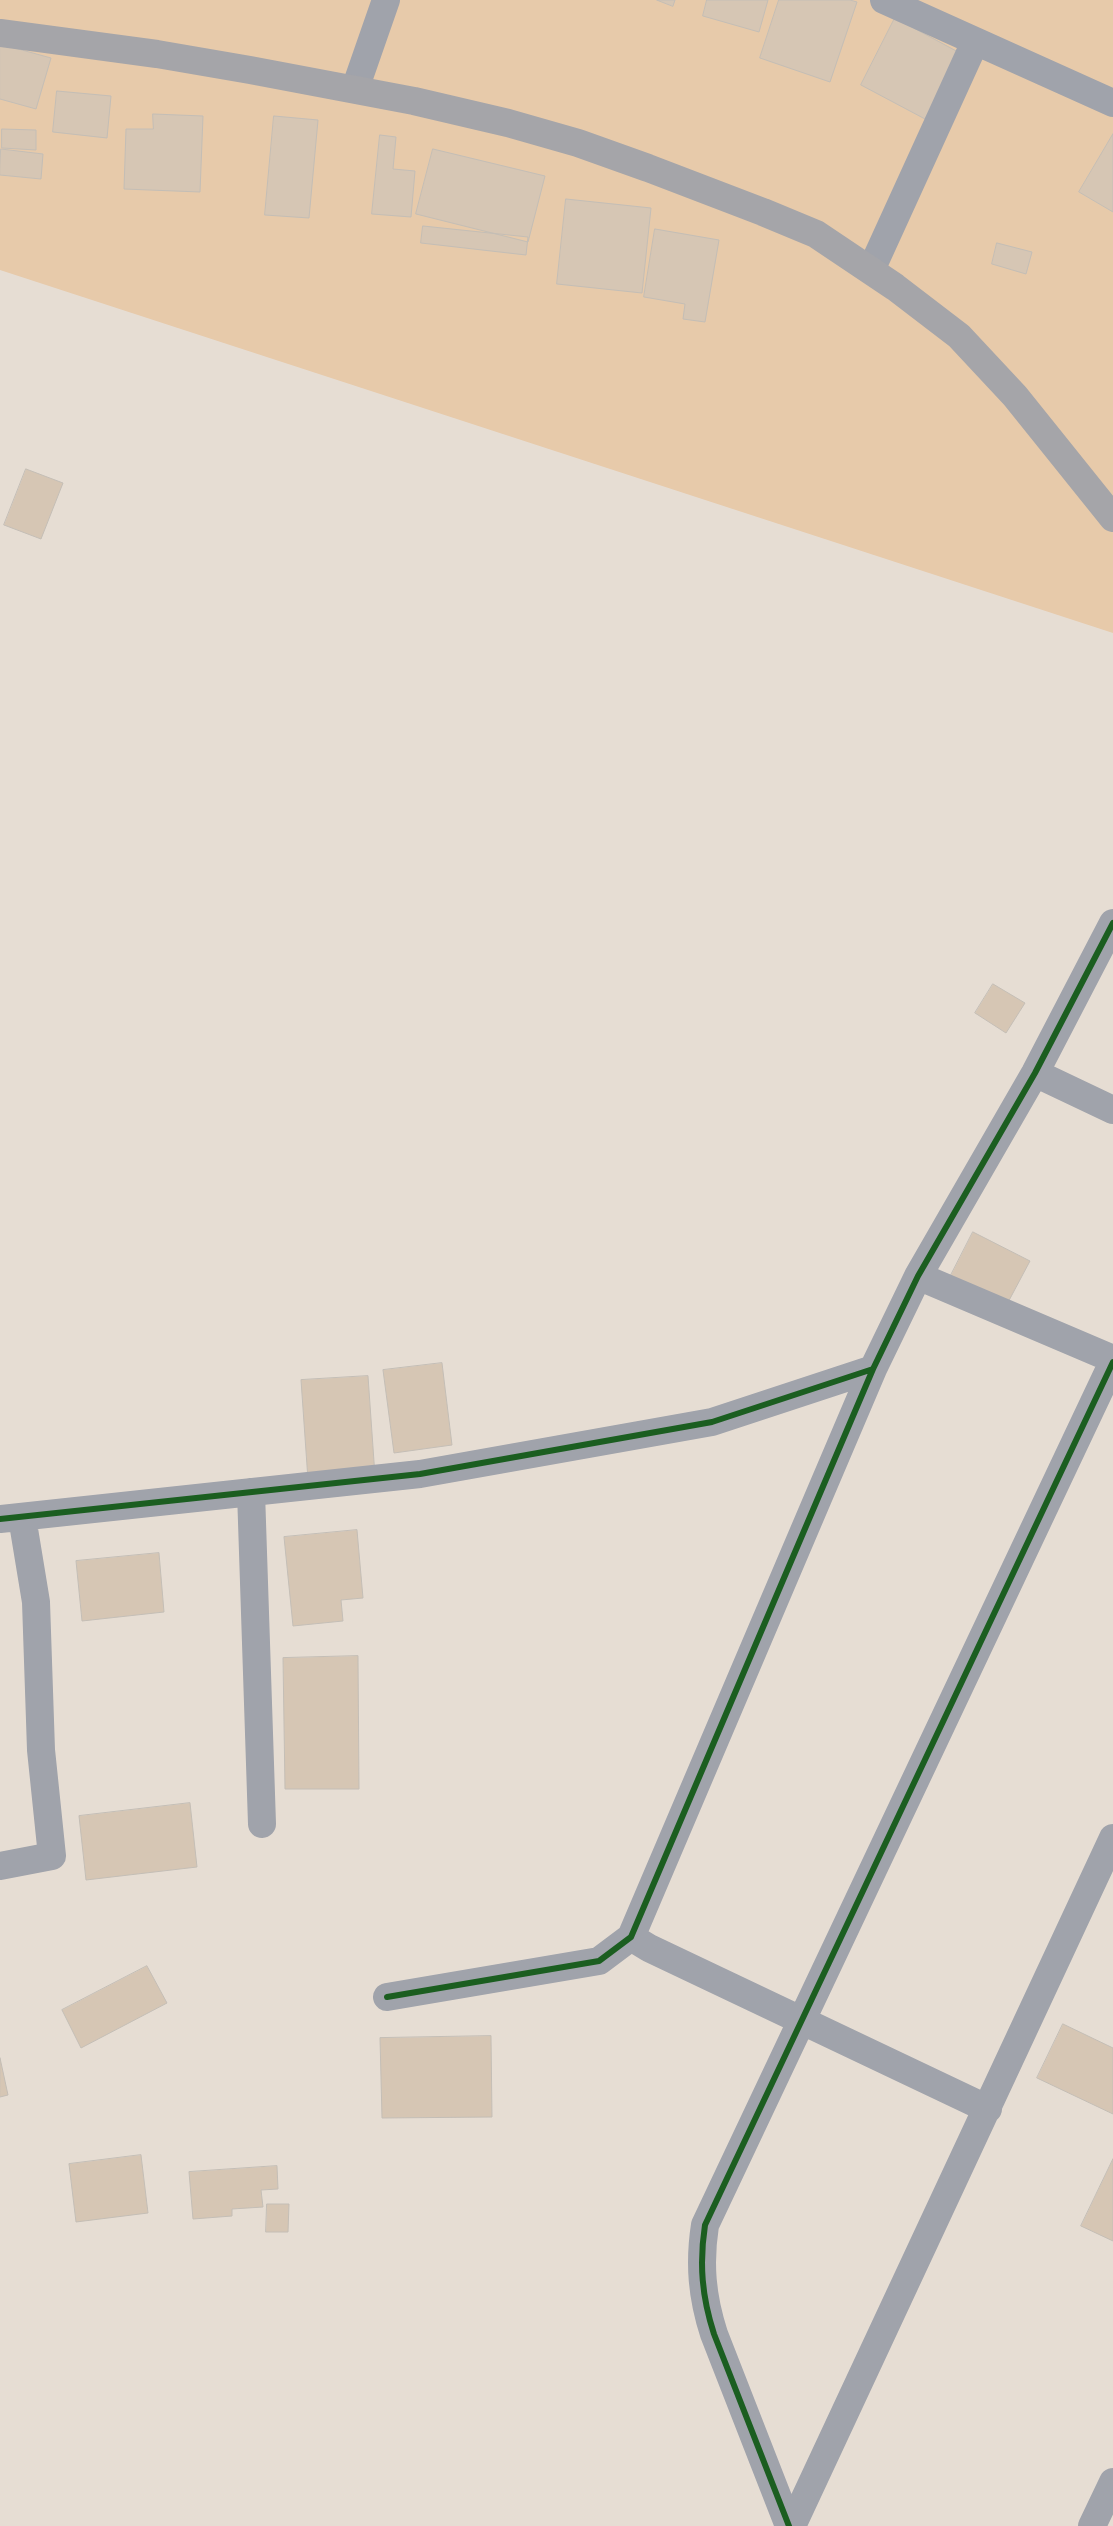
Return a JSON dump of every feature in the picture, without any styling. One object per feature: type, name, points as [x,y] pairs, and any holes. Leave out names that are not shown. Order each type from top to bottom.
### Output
[{"type":"main road","points":[[0,33],[158,54],[356,89],[508,123],[578,143],[816,234],[871,270],[959,336],[1015,396],[1113,518]]},
{"type":"street","points":[[356,89],[386,0]]},
{"type":"street","points":[[884,0],[1113,103]]},
{"type":"street","points":[[871,270],[975,42]]},
{"type":"street","points":[[387,1997],[599,1961],[631,1937],[873,1368],[918,1276],[1035,1073],[1113,923]]},
{"type":"street","points":[[1035,1073],[1113,1110]]},
{"type":"street","points":[[918,1276],[1113,1359]]},
{"type":"street","points":[[791,2526],[705,2308],[700,2265],[705,2226],[800,2020],[1113,1362]]},
{"type":"street","points":[[0,1866],[52,1856],[41,1750],[36,1602],[11,1518],[420,1474],[712,1422],[873,1368]]},
{"type":"street","points":[[251,1492],[262,1824]]},
{"type":"street","points":[[791,2526],[988,2110],[1113,1838]]},
{"type":"street","points":[[631,1937],[649,1948],[988,2110]]},
{"type":"street","points":[[1092,2526],[1113,2482]]},
{"type":"shaded area","points":[[0,0],[1113,0],[1113,633],[0,270]]},
{"type":"building","points":[[657,0],[675,0],[673,6]]},
{"type":"building","points":[[707,0],[768,0],[759,32],[703,16]]},
{"type":"building","points":[[779,0],[850,0],[857,2],[830,82],[760,58]]},
{"type":"building","points":[[895,18],[960,53],[925,119],[861,85]]},
{"type":"building","points":[[0,44],[51,58],[36,109],[0,99]]},
{"type":"building","points":[[57,91],[111,96],[107,138],[53,132]]},
{"type":"building","points":[[153,114],[203,116],[200,192],[124,189],[126,129],[153,129]]},
{"type":"building","points":[[274,116],[318,120],[309,218],[265,215]]},
{"type":"building","points":[[2,129],[36,130],[36,150],[2,148]]},
{"type":"building","points":[[1113,134],[1113,212],[1079,192]]},
{"type":"building","points":[[380,135],[396,137],[393,169],[415,171],[411,217],[372,214]]},
{"type":"building","points":[[1,149],[43,154],[41,179],[0,175]]},
{"type":"building","points":[[433,149],[545,176],[528,242],[416,214]]},
{"type":"building","points":[[566,199],[651,208],[642,293],[557,284]]},
{"type":"building","points":[[423,226],[528,237],[526,255],[421,243]]},
{"type":"building","points":[[655,229],[719,240],[705,322],[683,319],[685,304],[644,297]]},
{"type":"building","points":[[997,243],[1032,252],[1026,274],[992,264]]},
{"type":"building","points":[[26,469],[63,483],[41,539],[4,525]]},
{"type":"building","points":[[993,984],[1025,1003],[1006,1033],[975,1013]]},
{"type":"building","points":[[973,1232],[1030,1261],[1005,1308],[949,1279]]},
{"type":"building","points":[[442,1363],[452,1445],[394,1453],[383,1370]]},
{"type":"building","points":[[368,1376],[375,1476],[308,1480],[301,1380]]},
{"type":"building","points":[[357,1530],[363,1598],[341,1600],[343,1621],[293,1626],[284,1537]]},
{"type":"building","points":[[159,1553],[164,1612],[82,1621],[76,1561]]},
{"type":"building","points":[[358,1656],[359,1789],[285,1789],[283,1658]]},
{"type":"building","points":[[190,1803],[197,1867],[86,1880],[79,1816]]},
{"type":"building","points":[[147,1966],[167,2003],[81,2048],[62,2010]]},
{"type":"building","points":[[1063,2024],[1113,2048],[1113,2114],[1037,2078]]},
{"type":"building","points":[[491,2036],[492,2117],[382,2118],[380,2038]]},
{"type":"building","points":[[0,2058],[8,2095],[0,2097]]},
{"type":"building","points":[[141,2155],[148,2213],[76,2222],[69,2164]]},
{"type":"building","points":[[1113,2159],[1113,2241],[1081,2226]]},
{"type":"building","points":[[277,2166],[278,2189],[261,2190],[263,2207],[232,2209],[232,2216],[193,2219],[189,2172]]},
{"type":"building","points":[[267,2204],[289,2204],[288,2232],[266,2232]]},
{"type":"cycle path","points":[[387,1997],[599,1961],[631,1937],[873,1369],[918,1276],[1035,1073],[1113,923]]},
{"type":"cycle path","points":[[789,2526],[710,2320],[704,2294],[702,2267],[705,2225],[1113,1362]]},
{"type":"cycle path","points":[[0,1519],[420,1474],[712,1422],[873,1369]]}]
